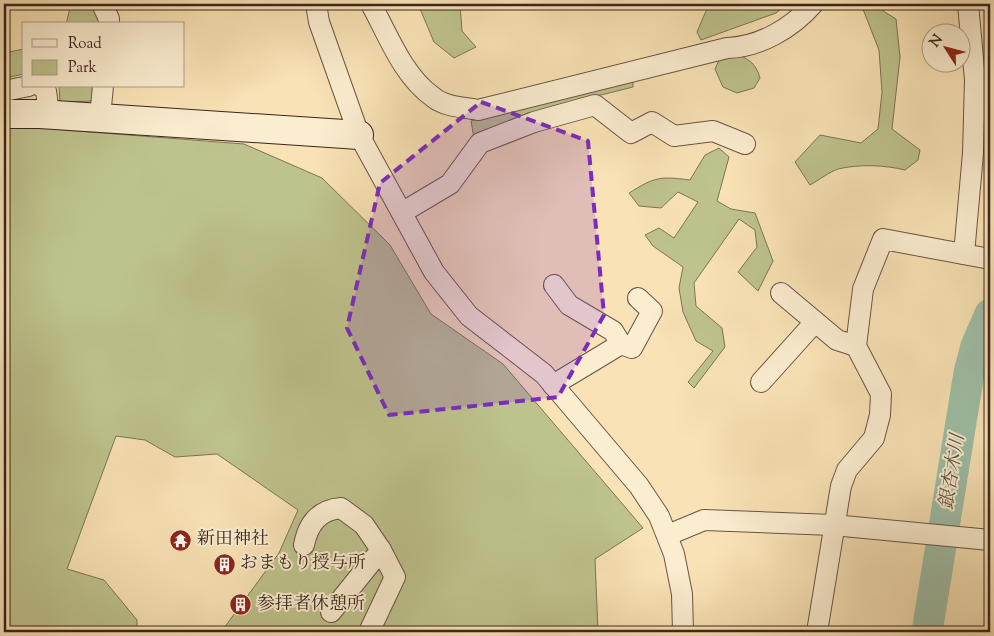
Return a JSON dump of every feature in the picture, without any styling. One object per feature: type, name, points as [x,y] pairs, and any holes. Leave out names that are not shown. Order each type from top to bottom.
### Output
[{"type":"street","points":[[102,4],[109,22]]},
{"type":"street","points":[[316,4],[319,22],[359,135],[403,212],[434,272],[469,316],[544,374],[639,486],[659,516],[674,554],[682,594],[683,632]]},
{"type":"street","points":[[371,4],[408,70],[433,97],[448,105],[478,110],[727,48],[746,47],[792,25],[813,4]]},
{"type":"street","points":[[964,254],[973,153],[982,81],[968,4]]},
{"type":"street","points":[[4,90],[22,87]]},
{"type":"street","points":[[43,88],[46,91],[49,114]]},
{"type":"street","points":[[100,118],[103,88]]},
{"type":"street","points":[[403,212],[450,184],[480,143],[534,122],[595,105],[631,133],[652,122],[674,136],[713,131],[745,144]]},
{"type":"street","points":[[4,114],[49,114],[359,135]]},
{"type":"street","points":[[817,632],[833,525],[841,486],[847,470],[874,438],[880,415],[882,394],[856,346],[863,288],[883,239],[990,259]]},
{"type":"street","points":[[554,285],[569,305],[613,331],[621,344],[632,348],[652,311],[638,298]]},
{"type":"street","points":[[781,293],[837,340],[856,346]]},
{"type":"street","points":[[761,382],[815,322]]},
{"type":"street","points":[[553,385],[621,344]]},
{"type":"street","points":[[304,545],[306,532],[327,509],[341,508],[364,526],[381,550],[395,577],[369,632]]},
{"type":"street","points":[[668,535],[704,520],[833,525],[990,540]]},
{"type":"street","points":[[331,612],[381,550]]},
{"type":"highlighted area","points":[[481,102],[588,141],[604,315],[558,397],[389,415],[347,328],[380,183]]},
{"type":"green space","points":[[71,4],[94,4],[100,22],[66,22]]},
{"type":"green space","points":[[418,4],[460,4],[462,31],[476,47],[454,58],[434,42]]},
{"type":"green space","points":[[713,4],[787,4],[776,13],[701,40],[697,32],[706,11]]},
{"type":"green space","points":[[861,4],[882,4],[883,11],[896,19],[900,57],[892,129],[920,150],[918,160],[905,170],[872,166],[838,169],[810,185],[795,162],[820,135],[861,143],[878,129],[882,92],[879,50]]},
{"type":"green space","points":[[22,49],[22,74],[4,78],[4,53]]},
{"type":"green space","points":[[733,54],[747,59],[756,68],[760,78],[754,88],[737,93],[723,87],[715,69],[720,58]]},
{"type":"green space","points":[[633,80],[633,87],[569,103],[474,138],[471,121]]},
{"type":"green space","points":[[59,88],[94,88],[92,101],[60,102]]},
{"type":"green space","points":[[4,121],[64,130],[244,144],[322,178],[390,245],[431,314],[503,364],[643,528],[595,559],[598,632],[221,632],[279,553],[298,510],[217,454],[175,457],[145,440],[116,436],[67,569],[104,580],[137,620],[137,632],[4,632]]},
{"type":"green space","points":[[719,148],[729,157],[717,201],[731,209],[755,213],[773,261],[758,291],[738,272],[757,247],[755,230],[739,219],[694,283],[696,306],[722,328],[725,347],[694,388],[688,382],[713,351],[696,341],[683,312],[679,288],[683,267],[653,246],[645,235],[659,228],[674,238],[698,202],[678,192],[661,208],[639,206],[629,193],[658,179],[690,180],[705,155]]},
{"type":"waterway","name":"銀杏木川","points":[[927,632],[969,373],[976,346],[990,314]]},
{"type":"place","name":"新田神社","points":[[181,540]]},
{"type":"place","name":"おまもり授与所","points":[[224,564]]},
{"type":"place","name":"参拝者休憩所","points":[[241,605]]}]
